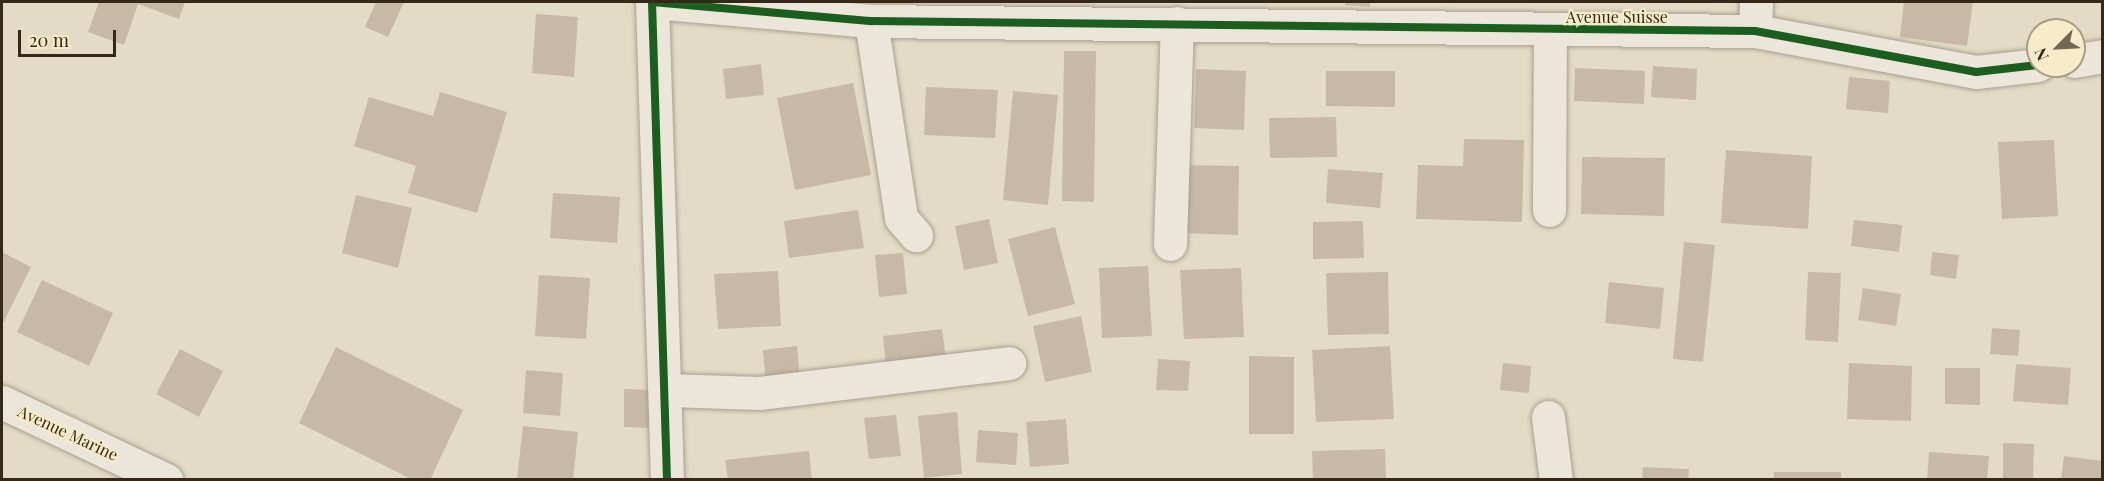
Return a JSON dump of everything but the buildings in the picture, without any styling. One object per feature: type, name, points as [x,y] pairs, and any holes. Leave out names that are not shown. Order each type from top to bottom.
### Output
[{"type":"street","name":"Avenue Suisse","points":[[653,2],[871,21],[1177,22],[1550,30],[1756,16],[1976,72],[2026,66]]},
{"type":"street","points":[[653,2],[667,390],[667,480]]},
{"type":"street","points":[[871,21],[901,218],[916,235]]},
{"type":"street","points":[[1170,243],[1177,22]]},
{"type":"street","points":[[1550,30],[1550,210]]},
{"type":"street","points":[[2086,59],[2103,56]]},
{"type":"street","points":[[667,390],[759,393],[1009,363]]},
{"type":"street","name":"Avenue Marine","points":[[2,402],[166,480]]},
{"type":"street","points":[[1548,417],[1556,480]]},
{"type":"cycle path","points":[[652,2],[667,480]]},
{"type":"cycle path","points":[[653,2],[871,21],[1755,31],[1976,72],[2026,66]]}]
